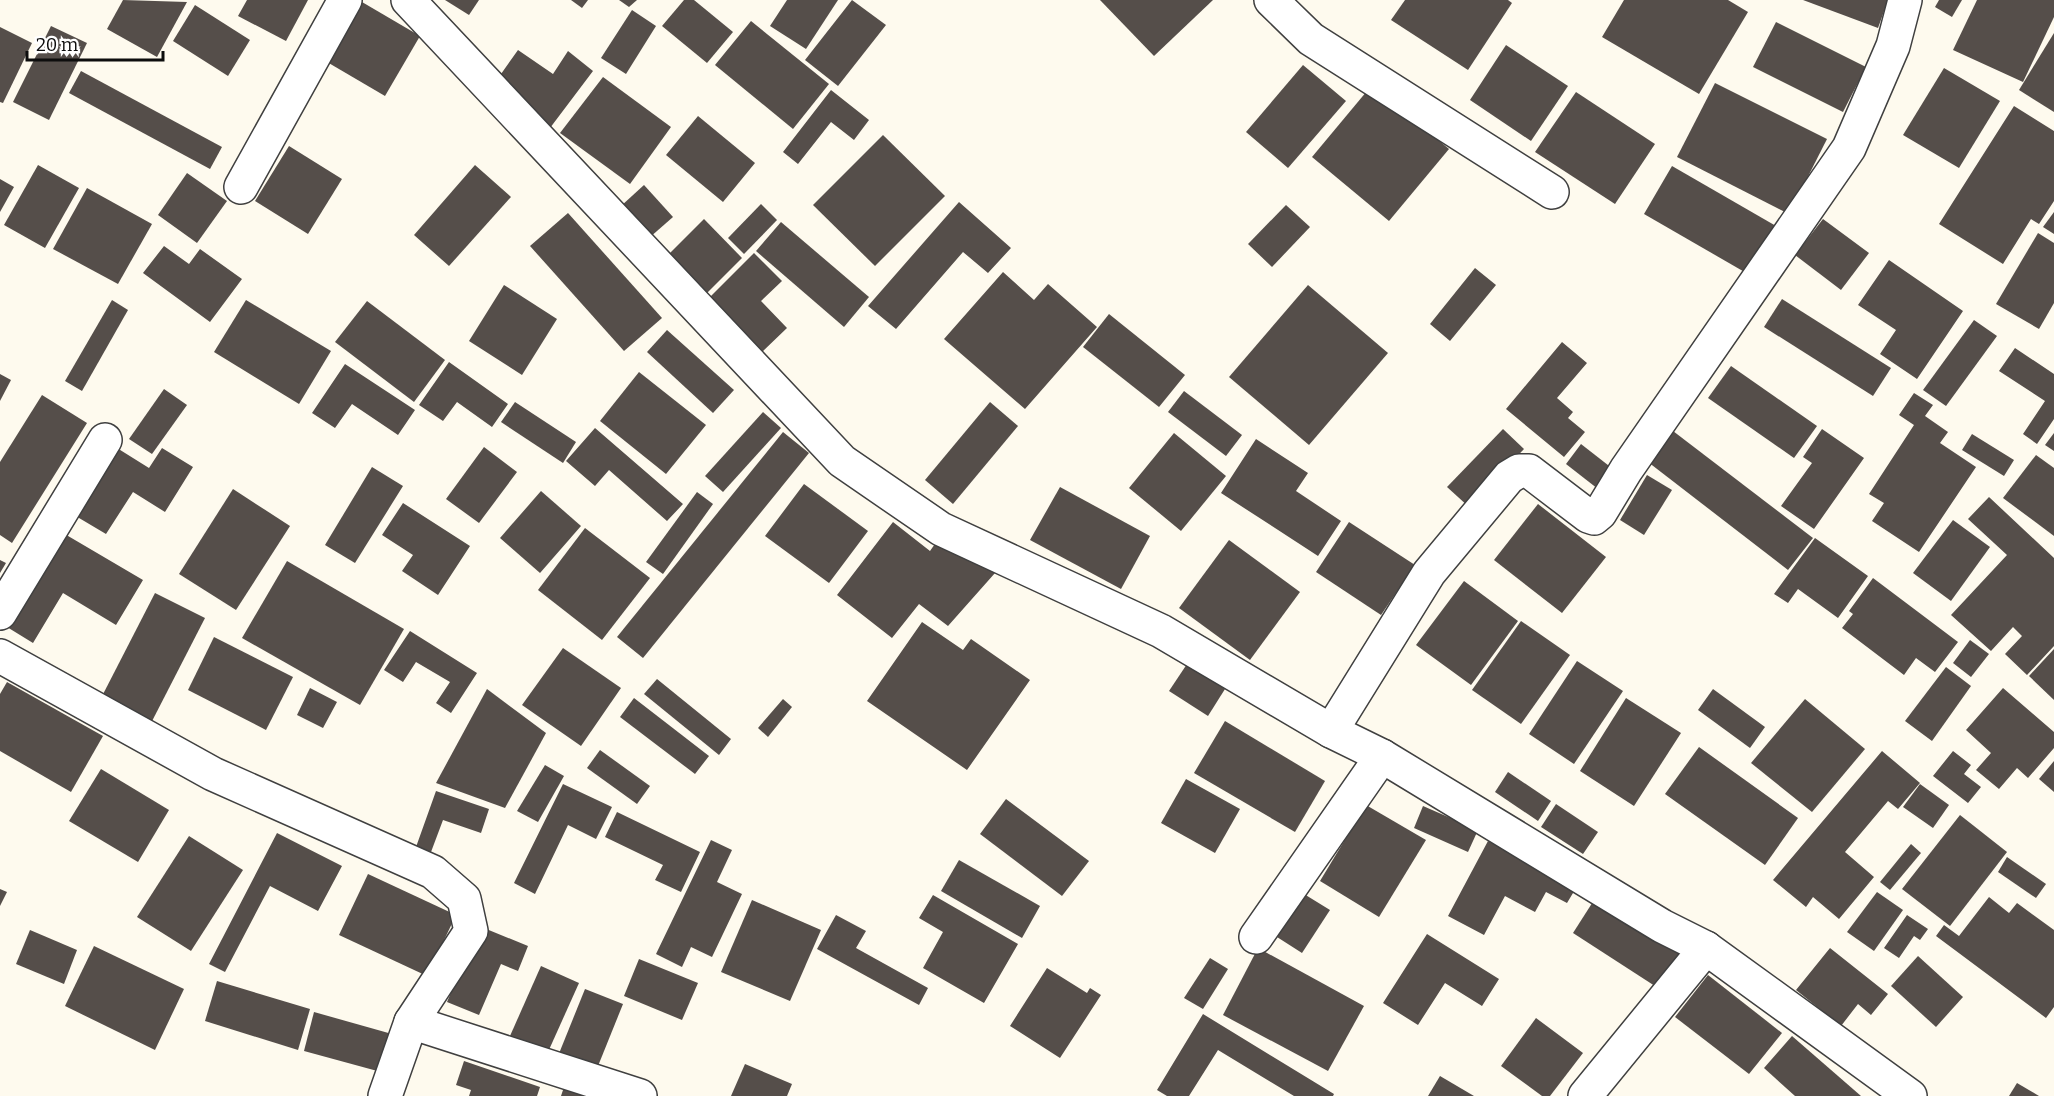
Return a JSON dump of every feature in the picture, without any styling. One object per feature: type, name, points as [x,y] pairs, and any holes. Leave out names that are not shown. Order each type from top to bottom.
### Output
[{"type":"street","points":[[241,187],[345,0]]},
{"type":"street","points":[[408,0],[842,461],[941,529],[1161,631],[1331,731],[1382,756],[1662,926],[1706,948],[1910,1096]]},
{"type":"street","points":[[1271,0],[1311,39],[1552,192]]},
{"type":"street","points":[[1331,731],[1430,573],[1509,477],[1519,471],[1529,471],[1588,516],[1594,518],[1600,513],[1626,470],[1849,148],[1893,46],[1905,0]]},
{"type":"street","points":[[0,613],[105,440]]},
{"type":"street","points":[[0,656],[213,774],[433,872],[464,899],[471,931],[411,1022],[385,1096]]},
{"type":"street","points":[[1256,937],[1382,756]]},
{"type":"street","points":[[1585,1096],[1706,948]]},
{"type":"street","points":[[411,1022],[640,1096]]},
{"type":"building","points":[[123,0],[187,2],[157,57],[107,29]]},
{"type":"building","points":[[247,0],[308,0],[286,41],[238,16]]},
{"type":"building","points":[[445,0],[479,0],[469,15]]},
{"type":"building","points":[[571,0],[588,0],[582,8]]},
{"type":"building","points":[[619,0],[637,0],[629,7]]},
{"type":"building","points":[[684,0],[694,0],[733,32],[707,63],[662,26]]},
{"type":"building","points":[[787,0],[838,0],[806,49],[770,26]]},
{"type":"building","points":[[852,0],[886,25],[838,86],[805,60]]},
{"type":"building","points":[[1100,0],[1213,0],[1154,56]]},
{"type":"building","points":[[1405,0],[1508,0],[1512,3],[1468,70],[1391,20]]},
{"type":"building","points":[[1624,0],[1728,0],[1748,12],[1699,94],[1602,37]]},
{"type":"building","points":[[1803,0],[1888,0],[1878,28]]},
{"type":"building","points":[[1939,0],[1962,0],[1952,17],[1935,7]]},
{"type":"building","points":[[1977,0],[2054,0],[2054,17],[2023,82],[1953,50]]},
{"type":"building","points":[[362,2],[420,36],[385,96],[327,62]]},
{"type":"building","points":[[195,5],[250,40],[228,76],[173,41]]},
{"type":"building","points":[[632,10],[656,26],[626,74],[601,58]]},
{"type":"building","points":[[751,21],[829,84],[793,129],[715,65]]},
{"type":"building","points":[[1776,22],[1866,67],[1843,112],[1753,67]]},
{"type":"building","points":[[51,26],[87,43],[49,120],[13,102]]},
{"type":"building","points":[[0,27],[32,43],[3,103],[0,102]]},
{"type":"building","points":[[2054,33],[2054,112],[2019,90]]},
{"type":"building","points":[[1506,45],[1568,86],[1531,141],[1470,100]]},
{"type":"building","points":[[518,50],[553,74],[568,51],[593,71],[550,128],[501,74]]},
{"type":"building","points":[[1303,65],[1346,101],[1288,168],[1246,132]]},
{"type":"building","points":[[1944,68],[2000,101],[1959,168],[1903,135]]},
{"type":"building","points":[[81,71],[222,147],[210,169],[69,93]]},
{"type":"building","points":[[603,77],[671,127],[630,184],[560,133]]},
{"type":"building","points":[[1715,83],[1827,139],[1789,214],[1677,157]]},
{"type":"building","points":[[1372,85],[1449,149],[1389,221],[1312,157]]},
{"type":"building","points":[[831,90],[869,120],[854,140],[831,122],[798,164],[783,152]]},
{"type":"building","points":[[1576,92],[1655,144],[1615,204],[1535,152]]},
{"type":"building","points":[[2014,106],[2054,131],[2054,201],[2039,224],[2031,219],[2003,264],[1939,224]]},
{"type":"building","points":[[698,116],[755,163],[723,202],[666,155]]},
{"type":"building","points":[[883,135],[945,196],[875,266],[813,205]]},
{"type":"building","points":[[289,146],[342,179],[308,234],[255,201]]},
{"type":"building","points":[[38,165],[79,188],[45,248],[4,225]]},
{"type":"building","points":[[475,165],[511,197],[449,266],[414,235]]},
{"type":"building","points":[[1672,166],[1776,226],[1748,274],[1644,214]]},
{"type":"building","points":[[187,173],[227,201],[197,243],[158,215]]},
{"type":"building","points":[[0,179],[14,187],[0,212]]},
{"type":"building","points":[[644,185],[673,217],[649,238],[621,206]]},
{"type":"building","points":[[87,188],[152,224],[118,284],[53,249]]},
{"type":"building","points":[[959,202],[1011,248],[988,273],[963,252],[896,329],[868,306]]},
{"type":"building","points":[[761,204],[777,220],[744,254],[728,238]]},
{"type":"building","points":[[1286,205],[1310,227],[1272,267],[1248,244]]},
{"type":"building","points":[[2054,212],[2054,234],[2043,227]]},
{"type":"building","points":[[568,213],[662,318],[624,351],[530,246]]},
{"type":"building","points":[[704,219],[742,258],[706,294],[667,256]]},
{"type":"building","points":[[1823,219],[1869,253],[1841,290],[1795,255]]},
{"type":"building","points":[[781,222],[869,297],[844,327],[756,251]]},
{"type":"building","points":[[2038,233],[2054,243],[2054,303],[2039,329],[1996,304]]},
{"type":"building","points":[[164,246],[189,264],[200,249],[242,279],[210,322],[143,273]]},
{"type":"building","points":[[754,253],[782,281],[761,301],[787,328],[760,354],[707,300]]},
{"type":"building","points":[[1889,260],[1963,311],[1917,379],[1880,354],[1896,330],[1858,305]]},
{"type":"building","points":[[1475,268],[1496,285],[1450,341],[1430,324]]},
{"type":"building","points":[[1003,272],[1034,300],[1048,284],[1097,327],[1025,409],[944,339]]},
{"type":"building","points":[[504,285],[557,319],[522,375],[469,341]]},
{"type":"building","points":[[1308,285],[1388,353],[1309,445],[1229,377]]},
{"type":"building","points":[[1782,299],[1891,368],[1873,396],[1764,327]]},
{"type":"building","points":[[112,300],[128,310],[82,391],[65,381]]},
{"type":"building","points":[[246,300],[331,351],[299,404],[214,352]]},
{"type":"building","points":[[367,301],[445,360],[414,402],[335,342]]},
{"type":"building","points":[[1109,314],[1185,375],[1159,407],[1083,347]]},
{"type":"building","points":[[1974,320],[1997,336],[1946,406],[1923,390]]},
{"type":"building","points":[[667,330],[734,390],[713,413],[647,352]]},
{"type":"building","points":[[1562,342],[1587,363],[1557,398],[1573,412],[1568,418],[1585,432],[1564,457],[1506,409]]},
{"type":"building","points":[[2015,348],[2054,374],[2054,419],[2037,444],[2023,434],[2045,401],[1999,371]]},
{"type":"building","points":[[449,362],[508,404],[492,427],[457,402],[443,421],[419,405]]},
{"type":"building","points":[[345,364],[415,410],[398,435],[352,404],[335,428],[312,413]]},
{"type":"building","points":[[1731,366],[1817,426],[1794,458],[1708,398]]},
{"type":"building","points":[[639,372],[706,425],[666,474],[600,421]]},
{"type":"building","points":[[0,374],[11,380],[0,401]]},
{"type":"building","points":[[164,389],[187,405],[152,454],[129,439]]},
{"type":"building","points":[[1184,391],[1242,435],[1226,456],[1168,412]]},
{"type":"building","points":[[1914,393],[1933,405],[1925,416],[1948,432],[1940,443],[1976,467],[1919,552],[1872,521],[1884,503],[1869,494],[1914,425],[1899,415]]},
{"type":"building","points":[[42,395],[87,423],[12,543],[0,535],[0,462]]},
{"type":"building","points":[[515,402],[576,442],[563,463],[501,422]]},
{"type":"building","points":[[990,402],[1018,426],[953,504],[925,480]]},
{"type":"building","points":[[763,412],[781,428],[723,492],[705,476]]},
{"type":"building","points":[[595,428],[683,504],[667,521],[609,470],[595,486],[566,461]]},
{"type":"building","points":[[1503,429],[1524,449],[1469,507],[1447,487]]},
{"type":"building","points":[[1822,429],[1864,458],[1814,529],[1781,506],[1812,463],[1803,457]]},
{"type":"building","points":[[1673,431],[1813,538],[1788,570],[1648,462]]},
{"type":"building","points":[[783,432],[809,453],[643,658],[617,637]]},
{"type":"building","points":[[1174,433],[1226,476],[1181,531],[1129,488]]},
{"type":"building","points":[[2054,433],[2054,451],[2045,445]]},
{"type":"building","points":[[1972,434],[2014,460],[2004,476],[1962,450]]},
{"type":"building","points":[[1256,439],[1308,473],[1296,491],[1341,521],[1318,556],[1221,493]]},
{"type":"building","points":[[1581,444],[1613,469],[1598,489],[1566,464]]},
{"type":"building","points":[[484,447],[517,472],[479,523],[446,499]]},
{"type":"building","points":[[117,448],[149,468],[162,448],[193,467],[165,512],[133,492],[106,534],[74,515]]},
{"type":"building","points":[[2036,455],[2054,468],[2054,536],[2003,498]]},
{"type":"building","points":[[372,467],[403,486],[355,563],[325,545]]},
{"type":"building","points":[[1647,475],[1672,490],[1644,535],[1620,520]]},
{"type":"building","points":[[804,484],[868,531],[829,583],[765,536]]},
{"type":"building","points":[[1060,487],[1150,536],[1121,589],[1030,540]]},
{"type":"building","points":[[233,489],[290,526],[236,610],[179,574]]},
{"type":"building","points":[[541,491],[581,526],[540,573],[500,538]]},
{"type":"building","points":[[697,492],[713,504],[663,574],[646,562]]},
{"type":"building","points":[[1989,497],[2054,558],[2054,646],[2027,675],[2005,654],[2022,636],[2013,627],[1991,651],[1951,615],[2007,555],[1968,519]]},
{"type":"building","points":[[403,503],[470,546],[438,595],[402,571],[413,555],[382,535]]},
{"type":"building","points":[[1538,504],[1606,557],[1562,613],[1494,560]]},
{"type":"building","points":[[1953,520],[1990,547],[1951,601],[1913,573]]},
{"type":"building","points":[[893,522],[930,551],[937,541],[995,573],[948,626],[919,604],[892,638],[837,595]]},
{"type":"building","points":[[1349,522],[1415,565],[1381,615],[1316,572]]},
{"type":"building","points":[[585,528],[650,578],[602,640],[538,590]]},
{"type":"building","points":[[63,533],[143,580],[116,625],[63,593],[33,643],[7,627]]},
{"type":"building","points":[[1815,538],[1868,576],[1838,618],[1798,589],[1788,603],[1774,594]]},
{"type":"building","points":[[1229,540],[1300,592],[1250,660],[1179,608]]},
{"type":"building","points":[[0,560],[6,563],[0,573]]},
{"type":"building","points":[[287,561],[404,629],[360,705],[242,638]]},
{"type":"building","points":[[1873,578],[1958,642],[1935,672],[1916,658],[1904,675],[1842,628],[1853,614],[1849,611]]},
{"type":"building","points":[[1464,581],[1518,621],[1471,685],[1416,645]]},
{"type":"building","points":[[155,593],[205,618],[149,727],[99,702]]},
{"type":"building","points":[[1521,621],[1570,655],[1521,724],[1472,690]]},
{"type":"building","points":[[922,622],[963,650],[971,639],[1030,680],[967,770],[867,701]]},
{"type":"building","points":[[410,631],[477,673],[451,713],[436,703],[450,682],[416,662],[403,682],[384,670]]},
{"type":"building","points":[[214,637],[293,677],[266,730],[188,690]]},
{"type":"building","points":[[1970,640],[1989,654],[1971,677],[1953,663]]},
{"type":"building","points":[[563,648],[621,688],[581,746],[522,705]]},
{"type":"building","points":[[2054,649],[2054,700],[2029,676]]},
{"type":"building","points":[[1577,661],[1623,691],[1574,764],[1529,734]]},
{"type":"building","points":[[1187,664],[1225,689],[1208,716],[1169,691]]},
{"type":"building","points":[[1946,667],[1971,686],[1932,741],[1905,721]]},
{"type":"building","points":[[657,679],[731,739],[719,755],[644,694]]},
{"type":"building","points":[[7,682],[103,736],[71,792],[0,751],[0,694]]},
{"type":"building","points":[[310,688],[337,702],[323,728],[297,715]]},
{"type":"building","points":[[2003,688],[2054,732],[2054,748],[2028,778],[2017,768],[1999,789],[1976,770],[1991,753],[1966,730]]},
{"type":"building","points":[[487,689],[546,733],[505,808],[436,783]]},
{"type":"building","points":[[1713,689],[1765,727],[1750,748],[1698,710]]},
{"type":"building","points":[[634,698],[709,756],[695,774],[620,717]]},
{"type":"building","points":[[1626,698],[1681,733],[1634,806],[1580,771]]},
{"type":"building","points":[[783,699],[792,707],[768,737],[758,728]]},
{"type":"building","points":[[1805,699],[1865,749],[1812,812],[1751,763]]},
{"type":"building","points":[[1225,721],[1325,781],[1295,832],[1194,773]]},
{"type":"building","points":[[1699,747],[1798,818],[1765,865],[1665,794]]},
{"type":"building","points":[[600,750],[650,786],[637,804],[587,768]]},
{"type":"building","points":[[1882,751],[1920,783],[1898,809],[1888,801],[1845,852],[1874,877],[1839,919],[1813,897],[1806,907],[1773,880]]},
{"type":"building","points":[[1953,751],[1971,765],[1964,774],[1981,787],[1968,803],[1933,776]]},
{"type":"building","points":[[2054,761],[2054,792],[2039,779]]},
{"type":"building","points":[[545,765],[564,776],[538,822],[517,811]]},
{"type":"building","points":[[101,769],[169,810],[138,862],[69,821]]},
{"type":"building","points":[[1508,772],[1551,801],[1538,821],[1495,792]]},
{"type":"building","points":[[1186,779],[1240,809],[1215,853],[1161,823]]},
{"type":"building","points":[[563,784],[612,807],[596,839],[568,825],[535,894],[514,883]]},
{"type":"building","points":[[1920,784],[1949,805],[1933,828],[1903,807]]},
{"type":"building","points":[[436,791],[489,809],[481,833],[443,820],[431,852],[416,847]]},
{"type":"building","points":[[1006,799],[1089,861],[1062,896],[980,834]]},
{"type":"building","points":[[1556,804],[1598,832],[1583,854],[1541,827]]},
{"type":"building","points":[[1366,805],[1426,840],[1379,917],[1320,881]]},
{"type":"building","points":[[1423,806],[1478,830],[1468,852],[1414,828]]},
{"type":"building","points":[[617,812],[700,852],[681,892],[655,880],[663,865],[605,837]]},
{"type":"building","points":[[1960,815],[2007,852],[1950,926],[1902,889]]},
{"type":"building","points":[[277,833],[342,866],[318,911],[270,886],[225,972],[209,964]]},
{"type":"building","points":[[189,836],[243,870],[191,951],[137,917]]},
{"type":"building","points":[[711,840],[732,850],[717,882],[742,894],[712,957],[691,947],[682,967],[656,954]]},
{"type":"building","points":[[1488,841],[1576,888],[1567,903],[1546,892],[1535,912],[1505,896],[1484,935],[1448,916]]},
{"type":"building","points":[[1911,844],[1921,853],[1890,890],[1880,882]]},
{"type":"building","points":[[2007,857],[2046,884],[2036,898],[1998,872]]},
{"type":"building","points":[[959,860],[1040,906],[1022,938],[941,891]]},
{"type":"building","points":[[368,874],[456,915],[427,976],[339,935]]},
{"type":"building","points":[[0,889],[7,892],[0,906]]},
{"type":"building","points":[[1877,892],[1903,910],[1874,951],[1847,932]]},
{"type":"building","points":[[1304,894],[1330,910],[1302,953],[1277,937]]},
{"type":"building","points":[[933,895],[1018,944],[984,1003],[923,968],[943,932],[919,918]]},
{"type":"building","points":[[1596,897],[1681,952],[1658,988],[1573,933]]},
{"type":"building","points":[[1989,897],[2009,913],[2017,903],[2054,930],[2054,1007],[2046,1018],[1936,936],[1944,925],[1959,936]]},
{"type":"building","points":[[752,900],[821,930],[790,1001],[721,972]]},
{"type":"building","points":[[836,915],[866,931],[856,948],[928,988],[919,1005],[817,949]]},
{"type":"building","points":[[1907,915],[1928,929],[1920,940],[1914,936],[1899,958],[1884,948]]},
{"type":"building","points":[[479,926],[528,946],[518,971],[501,964],[479,1015],[447,1002]]},
{"type":"building","points":[[30,930],[77,950],[64,984],[16,964]]},
{"type":"building","points":[[1427,934],[1499,979],[1482,1006],[1445,983],[1418,1025],[1383,1003]]},
{"type":"building","points":[[94,946],[184,989],[155,1050],[65,1006]]},
{"type":"building","points":[[1258,948],[1364,1006],[1328,1071],[1223,1015]]},
{"type":"building","points":[[1830,948],[1888,994],[1871,1015],[1858,1004],[1841,1026],[1796,990]]},
{"type":"building","points":[[1918,956],[1963,997],[1936,1027],[1891,986]]},
{"type":"building","points":[[1210,958],[1228,969],[1203,1009],[1184,998]]},
{"type":"building","points":[[639,959],[698,983],[682,1020],[624,996]]},
{"type":"building","points":[[541,966],[579,983],[548,1052],[510,1036]]},
{"type":"building","points":[[1047,968],[1087,993],[1090,988],[1101,995],[1060,1058],[1010,1026]]},
{"type":"building","points":[[1708,975],[1782,1033],[1749,1074],[1675,1017]]},
{"type":"building","points":[[217,981],[310,1009],[298,1050],[205,1021]]},
{"type":"building","points":[[585,989],[623,1004],[596,1071],[558,1056]]},
{"type":"building","points":[[314,1012],[392,1034],[381,1072],[304,1051]]},
{"type":"building","points":[[1203,1014],[1334,1094],[1333,1096],[1294,1096],[1218,1050],[1189,1096],[1167,1096],[1157,1090]]},
{"type":"building","points":[[1536,1018],[1583,1053],[1550,1096],[1542,1096],[1501,1066]]},
{"type":"building","points":[[1792,1036],[1861,1096],[1795,1096],[1764,1068]]},
{"type":"building","points":[[464,1061],[540,1087],[537,1096],[469,1096],[471,1090],[456,1085]]},
{"type":"building","points":[[745,1064],[792,1084],[787,1096],[731,1096]]},
{"type":"building","points":[[1440,1076],[1474,1096],[1428,1096]]},
{"type":"building","points":[[2017,1083],[2039,1096],[2009,1096]]},
{"type":"building","points":[[565,1084],[598,1096],[561,1096]]}]
